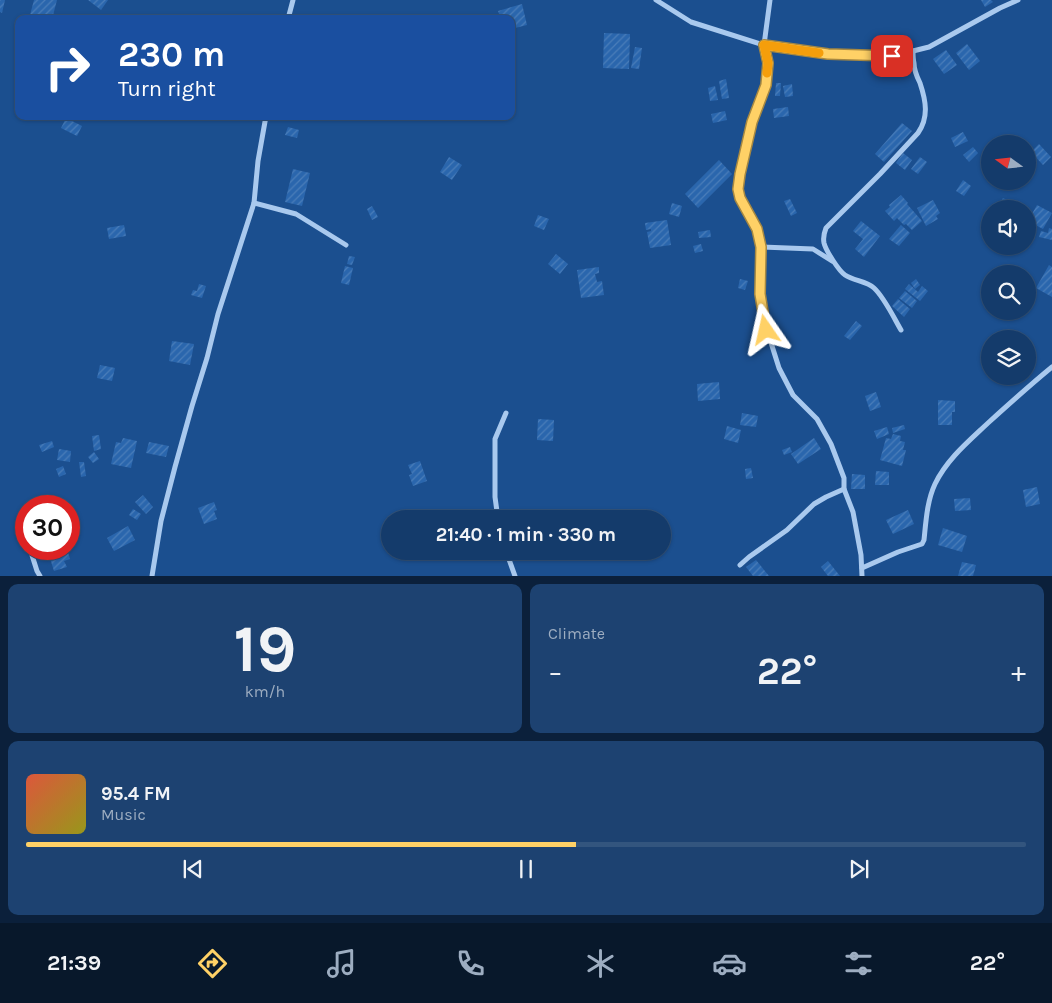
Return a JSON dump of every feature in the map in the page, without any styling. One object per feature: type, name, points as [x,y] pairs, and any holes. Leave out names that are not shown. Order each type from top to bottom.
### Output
[{"type":"street","points":[[289,15],[293,0]]},
{"type":"street","points":[[656,0],[691,22],[764,45],[828,54],[863,56],[907,56],[913,51],[929,47],[953,35],[1018,0]]},
{"type":"street","points":[[770,0],[764,45],[768,63],[766,85],[752,122],[738,189],[740,198],[757,229],[761,247],[760,294],[766,330],[779,368],[794,395],[817,419],[831,444],[844,478],[844,488],[853,512],[861,555],[862,576]]},
{"type":"street","points":[[901,330],[873,286],[843,273],[827,251],[824,243],[824,234],[826,228],[918,134],[925,120],[926,110],[914,64],[913,51]]},
{"type":"street","points":[[152,576],[161,521],[175,467],[218,314],[254,203],[258,161],[265,120]]},
{"type":"street","points":[[254,203],[296,214],[346,245]]},
{"type":"street","points":[[761,247],[813,249],[836,263]]},
{"type":"street","points":[[862,568],[922,544],[927,512],[936,482],[957,452],[1027,387],[1052,367]]},
{"type":"street","points":[[497,510],[494,439],[506,413]]},
{"type":"street","points":[[740,565],[788,530],[814,504],[844,488]]},
{"type":"street","points":[[34,560],[40,576]]},
{"type":"street","points":[[509,560],[515,576]]},
{"type":"building","points":[[0,0],[5,0],[2,13],[0,12]]},
{"type":"building","points":[[34,0],[57,0],[53,15],[30,15]]},
{"type":"building","points":[[88,0],[108,0],[101,10]]},
{"type":"building","points":[[981,0],[991,0],[993,2],[985,7]]},
{"type":"building","points":[[522,4],[527,25],[515,28],[515,15],[500,15],[498,11]]},
{"type":"building","points":[[604,33],[630,34],[629,69],[603,68]]},
{"type":"building","points":[[967,44],[980,61],[969,70],[956,53]]},
{"type":"building","points":[[635,47],[642,48],[639,69],[631,68]]},
{"type":"building","points":[[946,50],[957,65],[944,74],[933,59]]},
{"type":"building","points":[[726,79],[729,98],[722,99],[719,81]]},
{"type":"building","points":[[776,83],[781,83],[780,96],[775,96]]},
{"type":"building","points":[[792,84],[793,96],[785,97],[783,86]]},
{"type":"building","points":[[715,86],[718,100],[710,101],[708,88]]},
{"type":"building","points":[[788,107],[789,116],[774,118],[773,109]]},
{"type":"building","points":[[725,111],[727,120],[713,123],[711,114]]},
{"type":"building","points":[[65,120],[70,120],[82,126],[77,136],[61,128]]},
{"type":"building","points":[[902,123],[912,131],[884,162],[875,154]]},
{"type":"building","points":[[288,127],[299,130],[297,138],[285,135]]},
{"type":"building","points":[[963,132],[968,141],[955,147],[951,138]]},
{"type":"building","points":[[1039,144],[1051,157],[1043,165],[1036,157],[1036,147]]},
{"type":"building","points":[[973,147],[978,153],[969,162],[963,155]]},
{"type":"building","points":[[903,153],[912,160],[905,170],[896,163]]},
{"type":"building","points":[[449,157],[462,165],[452,180],[440,172]]},
{"type":"building","points":[[920,157],[927,162],[918,174],[911,169]]},
{"type":"building","points":[[719,160],[732,174],[698,208],[685,194]]},
{"type":"building","points":[[293,169],[310,173],[302,206],[285,202]]},
{"type":"building","points":[[963,180],[971,186],[964,196],[956,191]]},
{"type":"building","points":[[901,195],[922,221],[912,230],[897,218],[894,221],[885,211]]},
{"type":"building","points":[[790,199],[797,213],[791,216],[784,201]]},
{"type":"building","points":[[933,200],[940,213],[936,216],[938,219],[926,226],[917,208]]},
{"type":"building","points":[[672,203],[682,206],[679,217],[669,214]]},
{"type":"building","points":[[1037,205],[1052,213],[1043,229],[1036,225]]},
{"type":"building","points":[[372,206],[378,217],[372,220],[367,209]]},
{"type":"building","points":[[538,215],[549,219],[544,230],[534,226]]},
{"type":"building","points":[[667,220],[671,245],[650,248],[647,232],[651,231],[651,229],[646,230],[645,223]]},
{"type":"building","points":[[861,221],[880,236],[864,257],[855,249],[863,239],[853,231]]},
{"type":"building","points":[[124,225],[126,236],[109,239],[107,228]]},
{"type":"building","points":[[901,225],[910,233],[899,246],[889,239]]},
{"type":"building","points":[[1049,228],[1052,229],[1052,240],[1039,237],[1041,231],[1048,233]]},
{"type":"building","points":[[710,230],[711,237],[699,238],[698,232]]},
{"type":"building","points":[[701,244],[703,251],[695,253],[693,246]]},
{"type":"building","points":[[556,254],[568,264],[560,274],[548,264]]},
{"type":"building","points":[[349,256],[355,257],[352,265],[347,264]]},
{"type":"building","points":[[1049,265],[1052,267],[1052,297],[1036,288]]},
{"type":"building","points":[[345,266],[353,268],[349,285],[341,283]]},
{"type":"building","points":[[599,267],[599,273],[595,274],[597,282],[602,281],[604,295],[581,298],[577,270]]},
{"type":"building","points":[[740,279],[748,281],[745,290],[738,288]]},
{"type":"building","points":[[916,279],[920,285],[915,289],[911,283]]},
{"type":"building","points":[[199,284],[206,286],[202,298],[191,295],[193,290],[197,291]]},
{"type":"building","points":[[909,284],[918,292],[922,286],[928,291],[920,301],[905,289]]},
{"type":"building","points":[[905,291],[917,301],[912,308],[899,298]]},
{"type":"building","points":[[898,299],[910,309],[904,317],[892,306]]},
{"type":"building","points":[[856,321],[862,326],[850,340],[844,336]]},
{"type":"building","points":[[172,341],[194,344],[190,365],[169,361]]},
{"type":"building","points":[[100,365],[115,368],[112,381],[97,378]]},
{"type":"building","points":[[719,382],[720,399],[698,401],[697,384]]},
{"type":"building","points":[[876,392],[881,407],[870,411],[865,396]]},
{"type":"building","points":[[938,400],[955,401],[955,412],[952,412],[952,425],[938,425]]},
{"type":"building","points":[[742,413],[758,416],[756,427],[740,425]]},
{"type":"building","points":[[538,419],[554,420],[553,441],[537,440]]},
{"type":"building","points":[[904,425],[905,429],[893,433],[892,428]]},
{"type":"building","points":[[727,426],[741,430],[738,443],[724,439]]},
{"type":"building","points":[[887,427],[889,434],[877,439],[874,431]]},
{"type":"building","points":[[893,434],[901,436],[900,441],[905,442],[903,450],[906,450],[902,466],[880,460],[886,438],[891,439]]},
{"type":"building","points":[[99,435],[101,449],[94,451],[92,436]]},
{"type":"building","points":[[123,438],[137,441],[131,468],[111,464],[116,442],[121,443]]},
{"type":"building","points":[[814,438],[821,449],[798,464],[791,454]]},
{"type":"building","points":[[52,441],[54,447],[42,452],[39,445]]},
{"type":"building","points":[[149,442],[169,446],[166,457],[146,453]]},
{"type":"building","points":[[790,447],[792,452],[784,455],[782,450]]},
{"type":"building","points":[[59,449],[71,451],[70,462],[57,460]]},
{"type":"building","points":[[94,452],[99,459],[93,463],[88,457]]},
{"type":"building","points":[[420,461],[427,481],[413,486],[409,475],[412,474],[408,465]]},
{"type":"building","points":[[79,462],[84,462],[86,476],[81,477]]},
{"type":"building","points":[[63,466],[66,474],[59,477],[56,469]]},
{"type":"building","points":[[751,468],[753,478],[746,479],[745,469]]},
{"type":"building","points":[[876,471],[889,472],[889,485],[875,485]]},
{"type":"building","points":[[852,474],[865,475],[865,489],[851,489]]},
{"type":"building","points":[[1037,487],[1040,504],[1026,507],[1023,490]]},
{"type":"building","points":[[143,495],[153,507],[146,514],[135,502]]},
{"type":"building","points":[[970,498],[971,510],[955,511],[954,499]]},
{"type":"building","points":[[214,502],[217,510],[214,511],[217,519],[204,524],[198,508]]},
{"type":"building","points":[[133,509],[141,514],[137,520],[129,515]]},
{"type":"building","points":[[908,510],[914,524],[893,534],[886,520]]},
{"type":"building","points":[[128,526],[135,540],[114,551],[107,538]]},
{"type":"building","points":[[943,528],[967,536],[962,552],[938,545]]},
{"type":"building","points":[[51,560],[67,560],[64,561],[67,567],[54,571]]},
{"type":"building","points":[[756,560],[769,576],[753,576],[746,567]]},
{"type":"building","points":[[828,561],[840,576],[828,576],[821,567]]},
{"type":"building","points":[[962,562],[976,565],[973,576],[958,576]]},
{"type":"slow traffic","points":[[767,73],[768,63],[764,45],[819,53]]},
{"type":"route","points":[[766,330],[760,294],[761,247],[757,229],[740,198],[738,189],[752,122],[766,85],[768,63],[764,45],[828,54],[892,56]]}]
